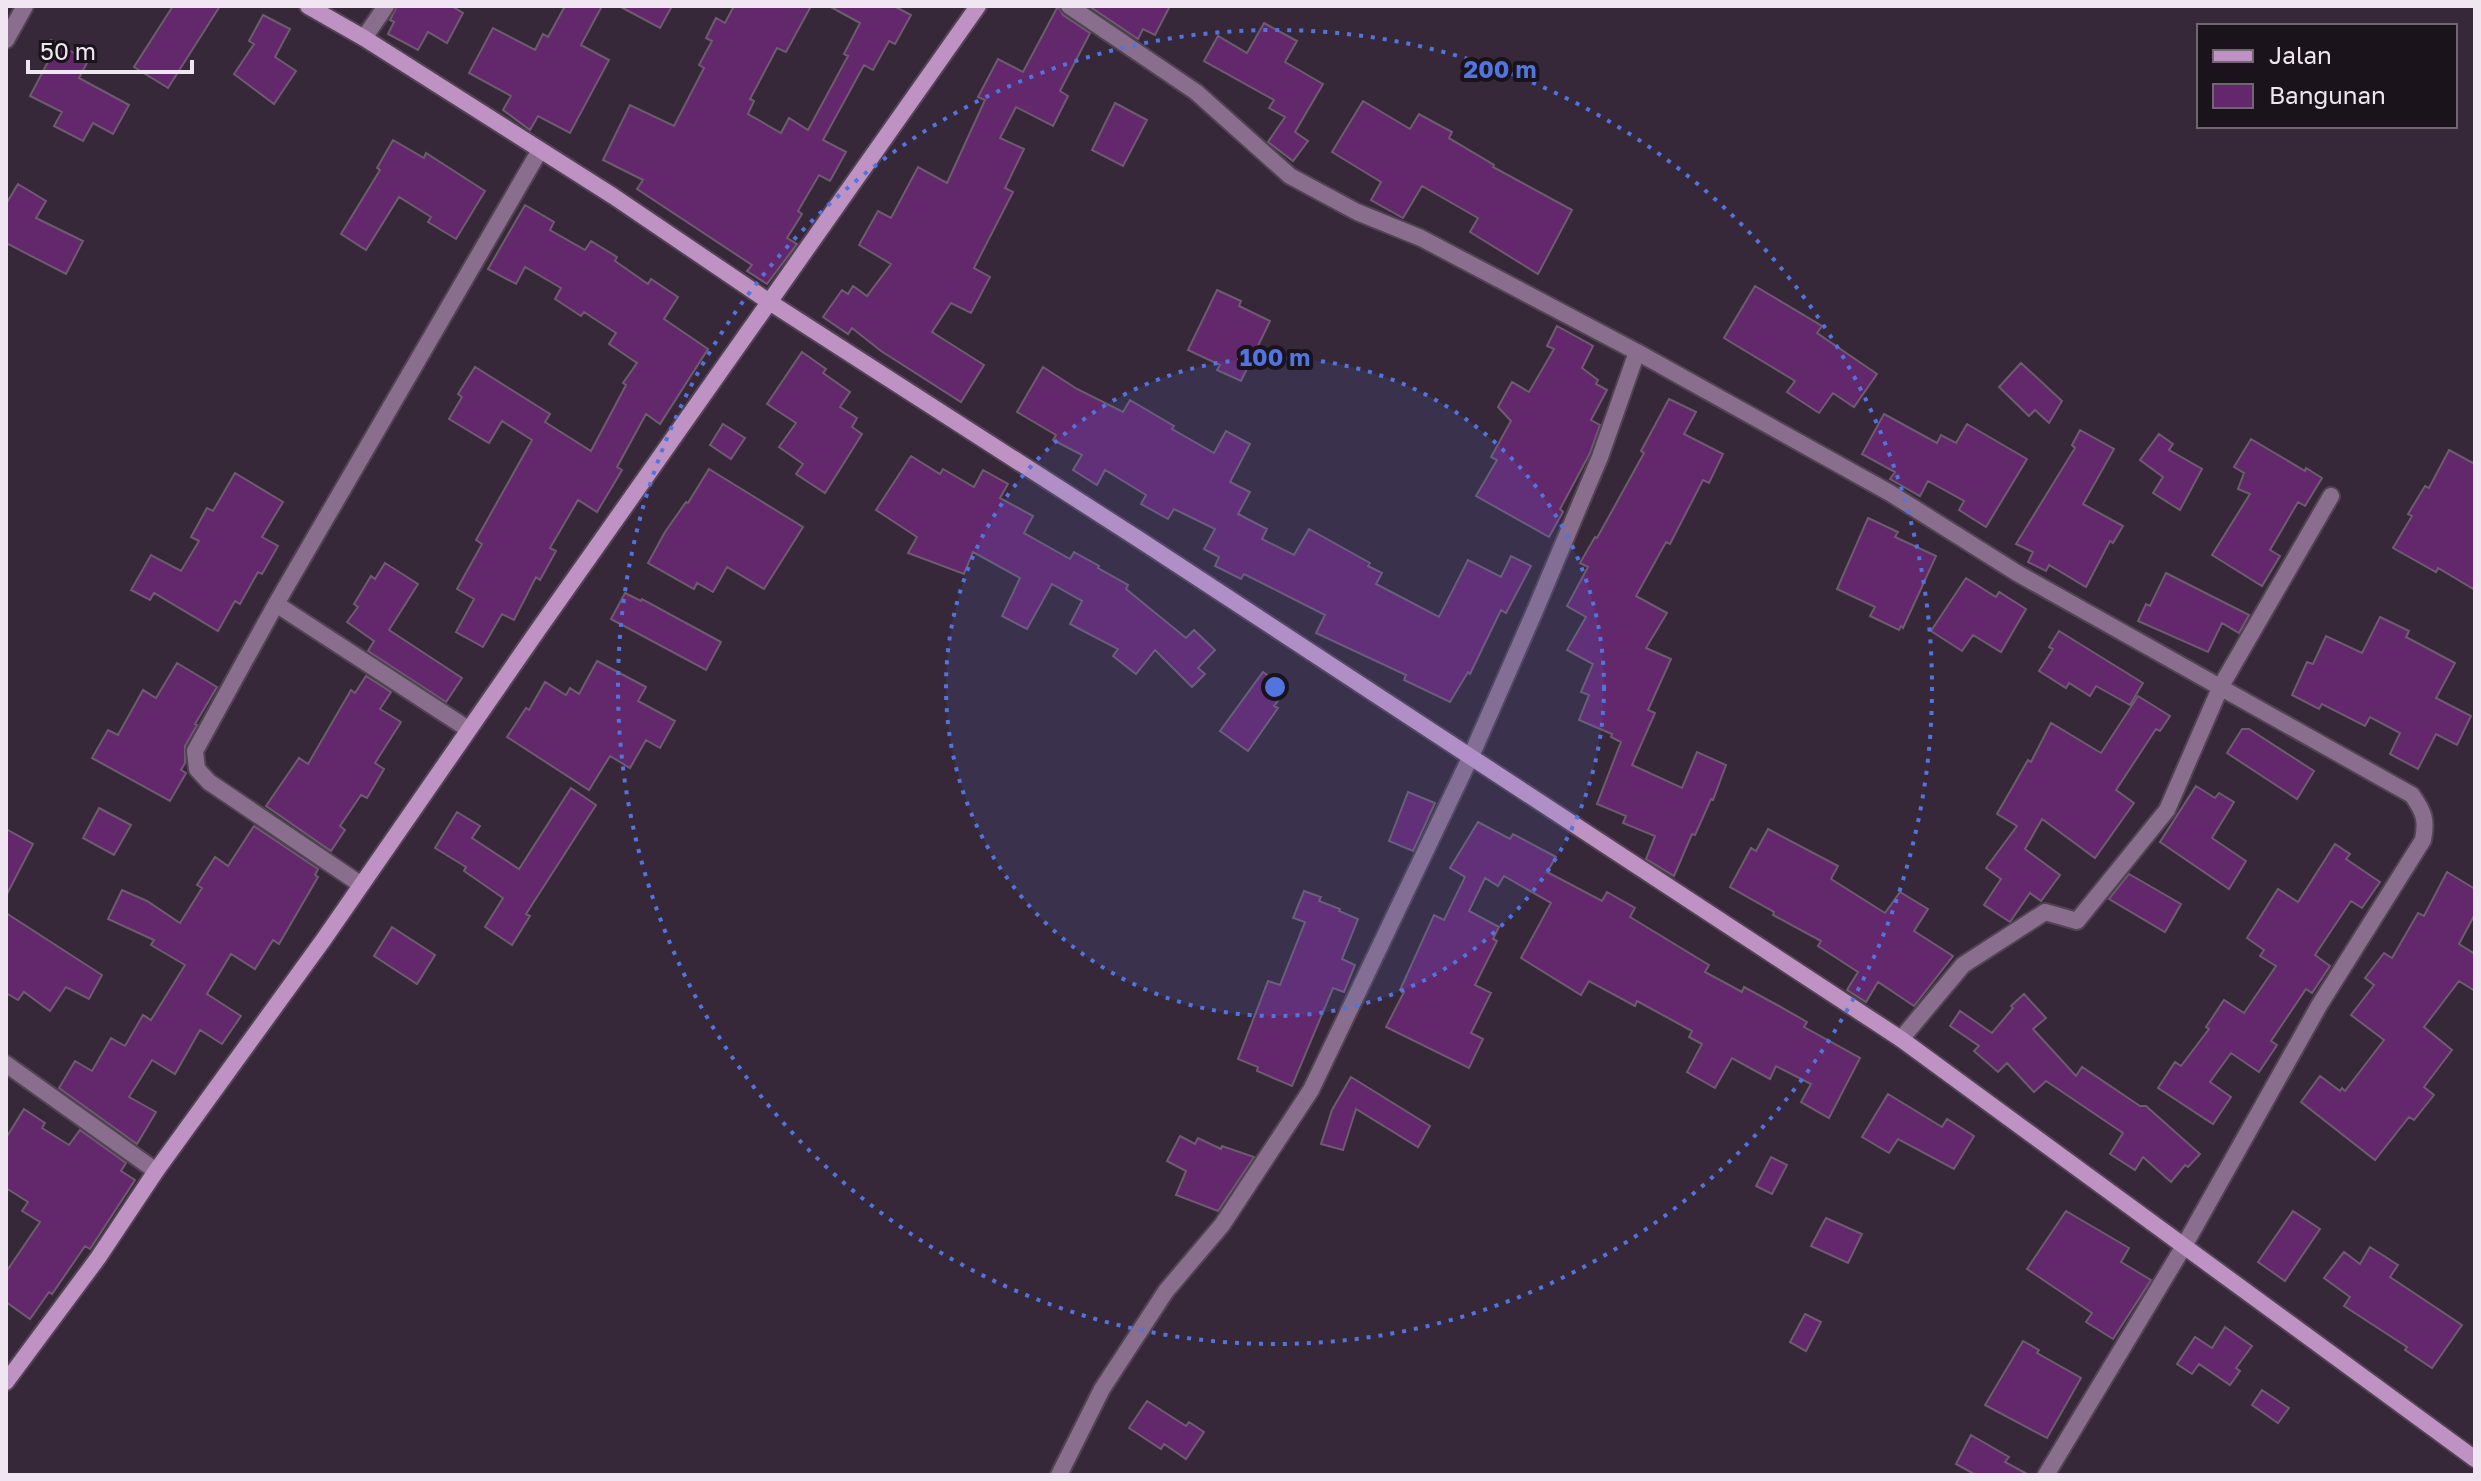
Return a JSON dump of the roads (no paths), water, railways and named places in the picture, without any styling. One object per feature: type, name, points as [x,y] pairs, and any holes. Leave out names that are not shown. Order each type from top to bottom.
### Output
[{"type":"street","points":[[6,40],[25,6]]},
{"type":"street","points":[[308,6],[364,38],[613,196],[771,303],[1471,756],[1901,1039],[2475,1459]]},
{"type":"street","points":[[364,38],[386,6]]},
{"type":"street","points":[[6,1382],[98,1258],[156,1171],[324,939],[468,729],[978,6]]},
{"type":"street","points":[[1069,6],[1196,92],[1290,176],[1357,212],[1421,238],[1637,352],[1890,493],[2017,573],[2412,795],[2423,810],[2426,823],[2423,840],[2320,1004],[2184,1246],[2046,1475]]},
{"type":"street","points":[[360,884],[209,782],[197,769],[195,751],[276,604],[540,150]]},
{"type":"street","points":[[1059,1475],[1102,1389],[1166,1291],[1222,1225],[1311,1090],[1471,756],[1600,457],[1637,352]]},
{"type":"street","points":[[1901,1039],[1963,965],[2045,912],[2077,921],[2167,810],[2221,686],[2331,496]]},
{"type":"street","points":[[276,604],[468,729]]},
{"type":"street","points":[[6,1064],[156,1171]]}]
